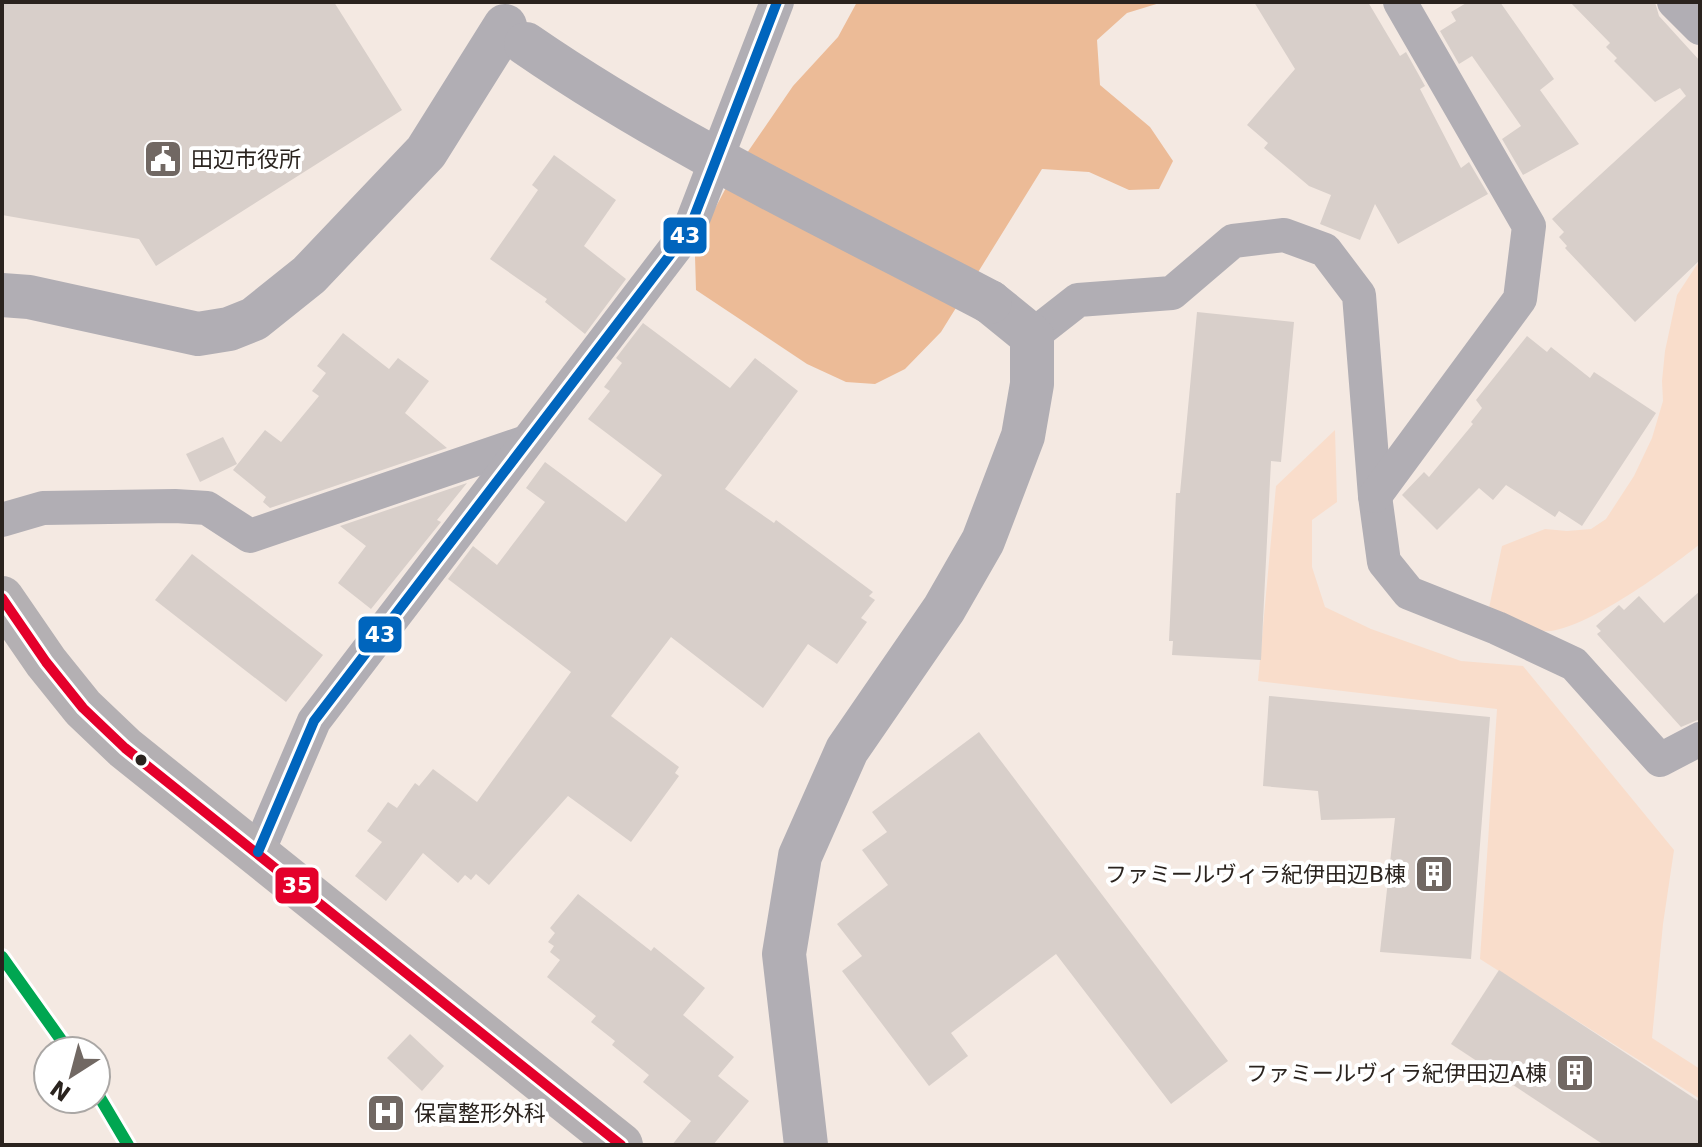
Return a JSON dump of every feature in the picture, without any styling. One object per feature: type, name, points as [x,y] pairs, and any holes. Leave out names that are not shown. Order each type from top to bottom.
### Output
[{"type":"main road","points":[[2,598],[46,662],[83,708],[125,748],[621,1145]]},
{"type":"street","points":[[258,852],[314,721],[689,230],[777,2]]},
{"type":"street","points":[[1375,496],[1520,299],[1529,226],[1400,2]]},
{"type":"street","points":[[1674,2],[1700,28]]},
{"type":"street","points":[[2,295],[29,297],[198,334],[229,329],[254,319],[309,275],[426,152],[504,24],[577,79],[736,169],[990,302],[1032,336]]},
{"type":"street","points":[[1032,336],[1078,300],[1172,293],[1233,241],[1284,235],[1325,250],[1359,295],[1375,496],[1384,562],[1409,593],[1497,628],[1574,664],[1660,760],[1700,739]]},
{"type":"street","points":[[806,1145],[784,954],[800,856],[847,750],[944,609],[983,541],[1023,436],[1032,384],[1032,336]]},
{"type":"street","points":[[2,520],[43,508],[207,508],[250,536],[526,442]]},
{"type":"shaded area","points":[[857,2],[1163,2],[1127,13],[1097,40],[1100,85],[1150,127],[1173,161],[1159,189],[1129,190],[1089,172],[1042,169],[941,332],[905,369],[875,384],[846,382],[807,364],[696,290],[695,256],[711,216],[736,169],[793,86],[838,37]]},
{"type":"shaded area","points":[[1700,260],[1700,544],[1623,599],[1556,630],[1540,631],[1489,608],[1502,546],[1545,529],[1591,529],[1606,519],[1634,476],[1652,438],[1663,401],[1665,351],[1677,295]]},
{"type":"shaded area","points":[[1335,430],[1337,502],[1312,520],[1312,567],[1325,607],[1371,629],[1461,661],[1523,666],[1674,850],[1652,1038],[1700,1069],[1700,1099],[1480,959],[1497,709],[1258,681],[1276,486]]},
{"type":"building","name":"田辺市役所","points":[[2,2],[334,2],[402,110],[156,266],[139,239],[2,215]]},
{"type":"building","points":[[1254,2],[1368,2],[1400,56],[1406,52],[1425,86],[1420,89],[1461,168],[1469,162],[1488,194],[1398,244],[1375,204],[1360,240],[1320,224],[1331,195],[1309,186],[1264,148],[1268,143],[1247,125],[1295,69]]},
{"type":"building","points":[[1468,2],[1500,2],[1554,79],[1540,90],[1579,144],[1523,175],[1502,139],[1521,126],[1472,56],[1459,64],[1440,31],[1456,21],[1451,12]]},
{"type":"building","points":[[1570,2],[1655,2],[1659,16],[1700,61],[1700,260],[1635,322],[1565,248],[1567,246],[1559,237],[1564,232],[1552,219],[1686,96],[1680,88],[1655,102],[1614,61],[1617,58],[1606,47],[1610,43]]},
{"type":"building","points":[[554,155],[616,200],[584,246],[626,279],[585,334],[545,302],[547,299],[490,259],[538,190],[532,185]]},
{"type":"building","points":[[1197,312],[1294,322],[1281,462],[1271,461],[1261,660],[1172,655],[1173,641],[1169,641],[1176,493],[1180,493]]},
{"type":"building","points":[[643,323],[730,388],[755,358],[798,391],[725,489],[774,523],[776,520],[873,592],[869,596],[875,600],[861,618],[867,622],[837,664],[808,644],[763,708],[671,637],[611,716],[679,767],[675,773],[679,776],[631,842],[568,796],[489,885],[476,874],[471,880],[465,875],[458,883],[423,853],[386,901],[355,876],[382,842],[367,831],[388,802],[397,808],[415,783],[419,786],[433,769],[477,802],[571,672],[448,579],[473,546],[497,565],[545,502],[526,488],[545,462],[626,522],[662,475],[588,419],[610,391],[604,387],[622,363],[616,358]]},
{"type":"building","points":[[343,333],[389,369],[398,358],[429,381],[405,413],[447,448],[270,508],[263,502],[266,497],[233,470],[265,430],[281,442],[319,396],[312,391],[326,373],[317,366]]},
{"type":"building","points":[[1527,336],[1547,352],[1551,347],[1590,378],[1594,372],[1656,413],[1582,526],[1559,511],[1555,517],[1506,485],[1493,500],[1479,488],[1437,530],[1402,495],[1424,472],[1429,477],[1473,424],[1471,422],[1482,408],[1476,400]]},
{"type":"building","points":[[223,437],[237,464],[200,482],[186,454]]},
{"type":"building","points":[[467,483],[437,520],[441,522],[371,609],[338,583],[366,546],[340,526]]},
{"type":"building","points":[[192,554],[323,655],[286,702],[155,600]]},
{"type":"building","points":[[1700,591],[1700,719],[1681,727],[1597,634],[1601,631],[1596,626],[1619,605],[1624,610],[1639,596],[1664,623]]},
{"type":"building","name":"ファミールヴィラ紀伊田辺B棟","points":[[1269,696],[1490,717],[1471,959],[1380,952],[1395,818],[1321,820],[1318,791],[1263,786]]},
{"type":"building","points":[[979,732],[1228,1061],[1171,1104],[1056,954],[951,1033],[968,1056],[929,1086],[842,971],[862,956],[837,924],[888,885],[862,850],[887,832],[872,812]]},
{"type":"building","points":[[578,894],[651,951],[654,947],[705,988],[683,1015],[734,1057],[718,1076],[749,1101],[713,1145],[672,1145],[691,1121],[643,1082],[649,1075],[612,1045],[615,1041],[591,1022],[596,1016],[547,977],[560,960],[550,952],[554,946],[548,942],[555,933],[550,928]]},
{"type":"building","name":"ファミールヴィラ紀伊田辺A棟","points":[[1499,970],[1700,1102],[1700,1145],[1604,1145],[1451,1044]]},
{"type":"building","points":[[410,1034],[444,1066],[422,1091],[387,1058]]},
{"type":"transit line","name":"43","points":[[258,852],[314,721],[689,230],[777,2]]},
{"type":"transit line","name":"35","points":[[2,598],[46,662],[83,708],[125,748],[621,1145]]},
{"type":"transit line","points":[[2,957],[58,1035]]},
{"type":"transit line","points":[[110,1115],[128,1145]]},
{"type":"place","name":"田辺市役所","points":[[163,159]]},
{"type":"place","name":"ファミールヴィラ紀伊田辺B棟","points":[[1434,874]]},
{"type":"place","name":"ファミールヴィラ紀伊田辺A棟","points":[[1575,1073]]},
{"type":"place","name":"保富整形外科","points":[[386,1113]]}]
